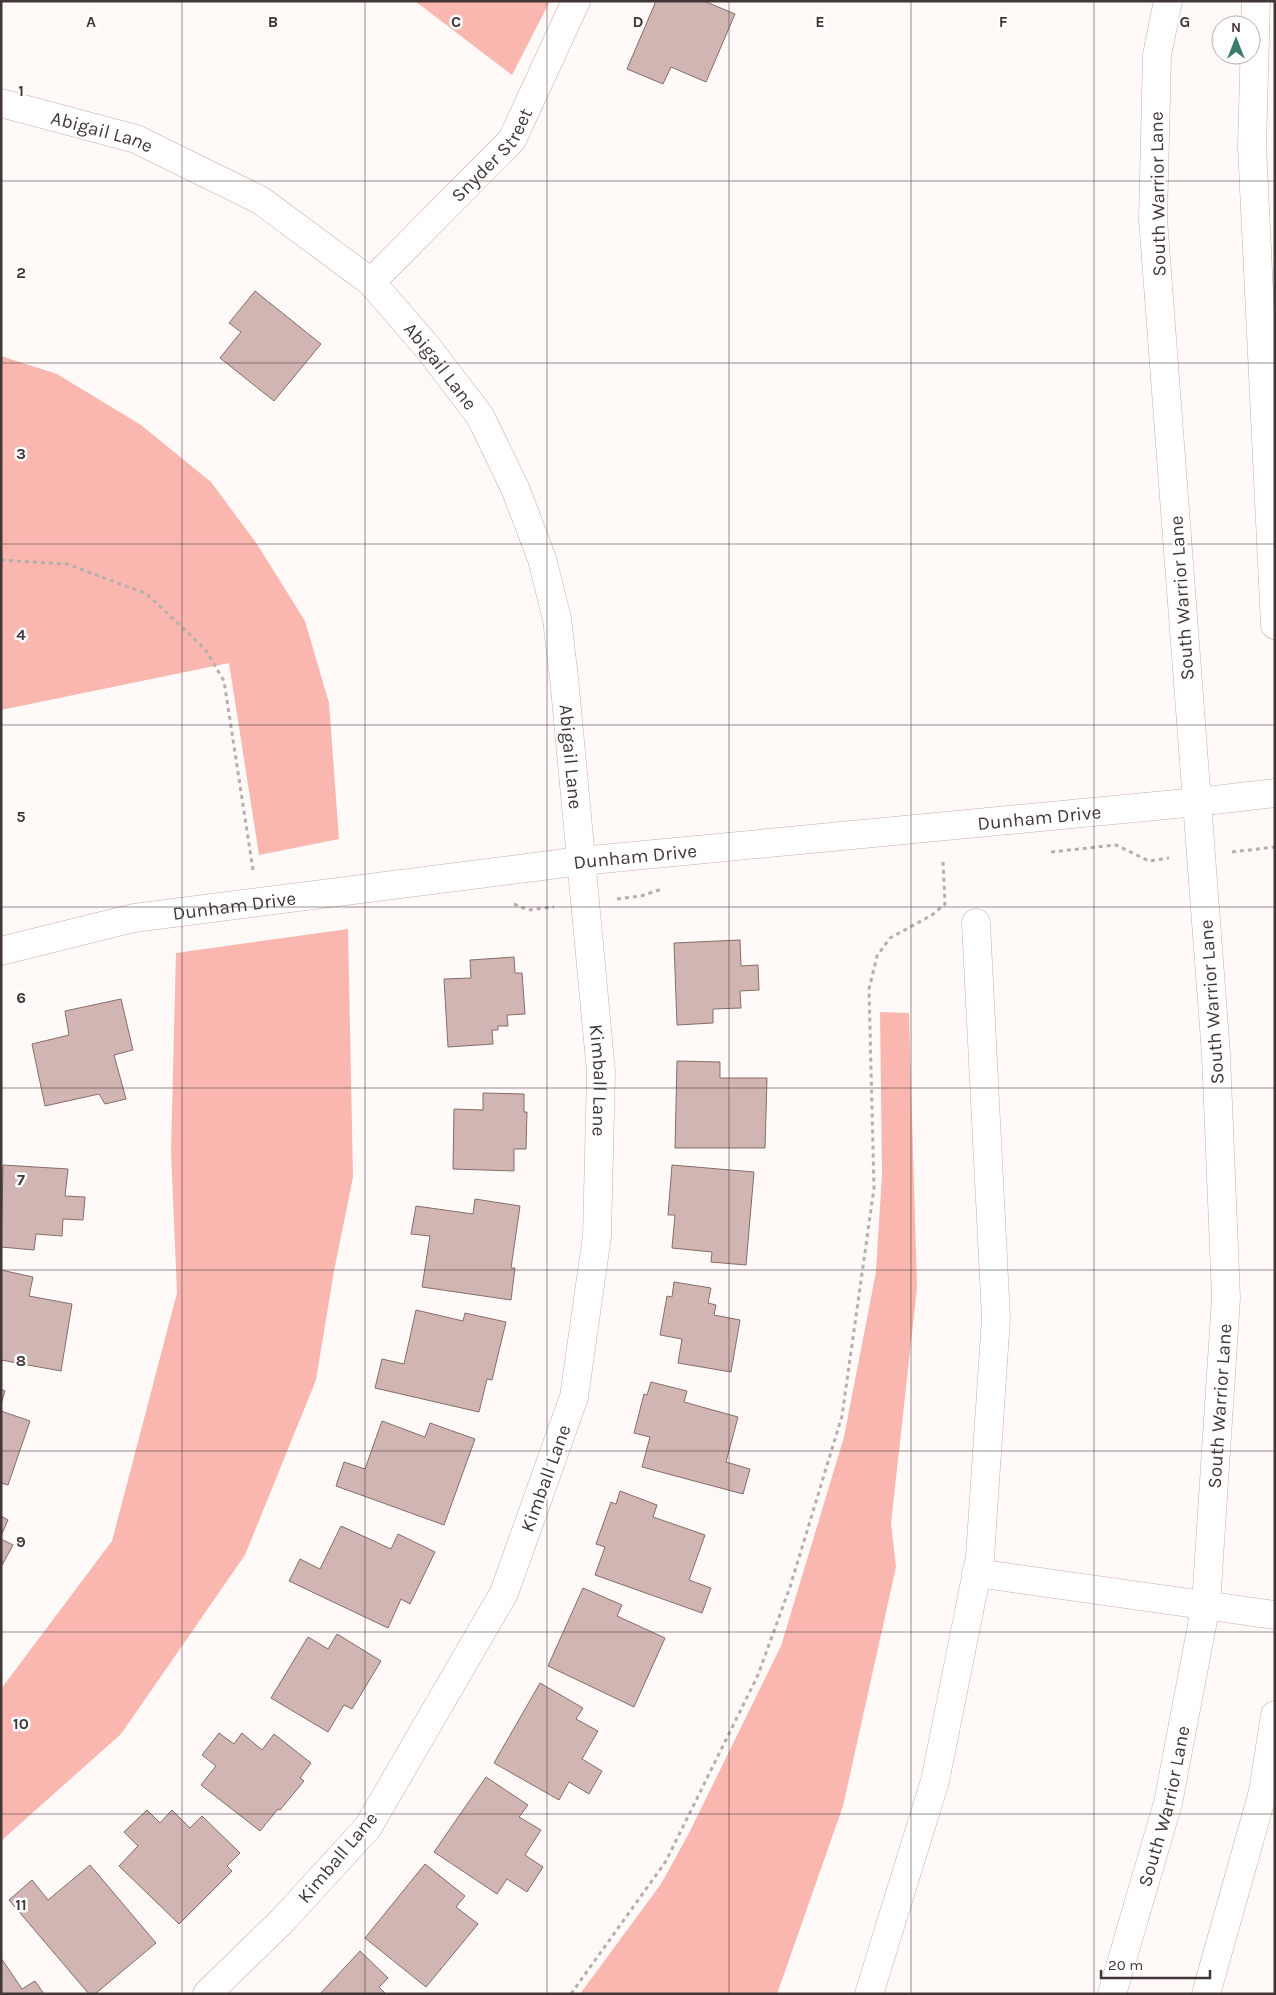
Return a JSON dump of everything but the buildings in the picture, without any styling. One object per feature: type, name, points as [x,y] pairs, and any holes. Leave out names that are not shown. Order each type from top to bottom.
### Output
[{"type":"street","name":"Snyder Street","points":[[371,282],[512,140],[576,1]]},
{"type":"street","name":"South Warrior Lane","points":[[1112,1994],[1168,1803],[1206,1604],[1226,1298],[1216,1054],[1153,219],[1157,55],[1168,1]]},
{"type":"street","points":[[1256,1],[1252,146],[1275,625]]},
{"type":"street","name":"Abigail Lane","points":[[1,103],[136,139],[260,200],[371,282],[428,348],[480,416],[515,488],[542,559],[557,619],[581,861]]},
{"type":"street","name":"Dunham Drive","points":[[1,951],[134,918],[581,861],[1275,793]]},
{"type":"street","name":"Kimball Lane","points":[[207,1994],[282,1921],[368,1827],[504,1593],[574,1397],[597,1236],[601,1072],[581,861]]},
{"type":"street","points":[[869,1994],[935,1781],[980,1557],[996,1318],[976,923]]},
{"type":"street","points":[[976,1573],[1275,1615]]},
{"type":"street","points":[[1206,1994],[1263,1792],[1275,1715]]},
{"type":"path","points":[[1,560],[67,564],[147,594],[204,650],[224,681],[258,902]]},
{"type":"path","points":[[1049,852],[1116,846],[1148,860],[1172,858]]},
{"type":"path","points":[[571,1994],[666,1860],[758,1675],[790,1587],[842,1416],[874,1188],[869,989],[877,956],[890,938],[932,915],[945,904],[943,862],[934,863]]},
{"type":"path","points":[[510,902],[528,910],[640,896],[669,888]]},
{"type":"shaded area","points":[[415,1],[550,1],[512,75]]},
{"type":"shaded area","points":[[1,356],[57,374],[141,425],[211,482],[257,544],[305,621],[329,703],[339,839],[259,855],[229,663],[1,710]]},
{"type":"shaded area","points":[[348,929],[353,1177],[334,1271],[316,1380],[245,1555],[121,1734],[1,1841],[1,1689],[112,1541],[177,1293],[171,1151],[176,953]]},
{"type":"shaded area","points":[[880,1012],[909,1013],[917,1288],[891,1523],[896,1567],[843,1806],[777,1994],[580,1994],[661,1884],[688,1835],[781,1646],[844,1437],[876,1272],[882,1174]]}]
